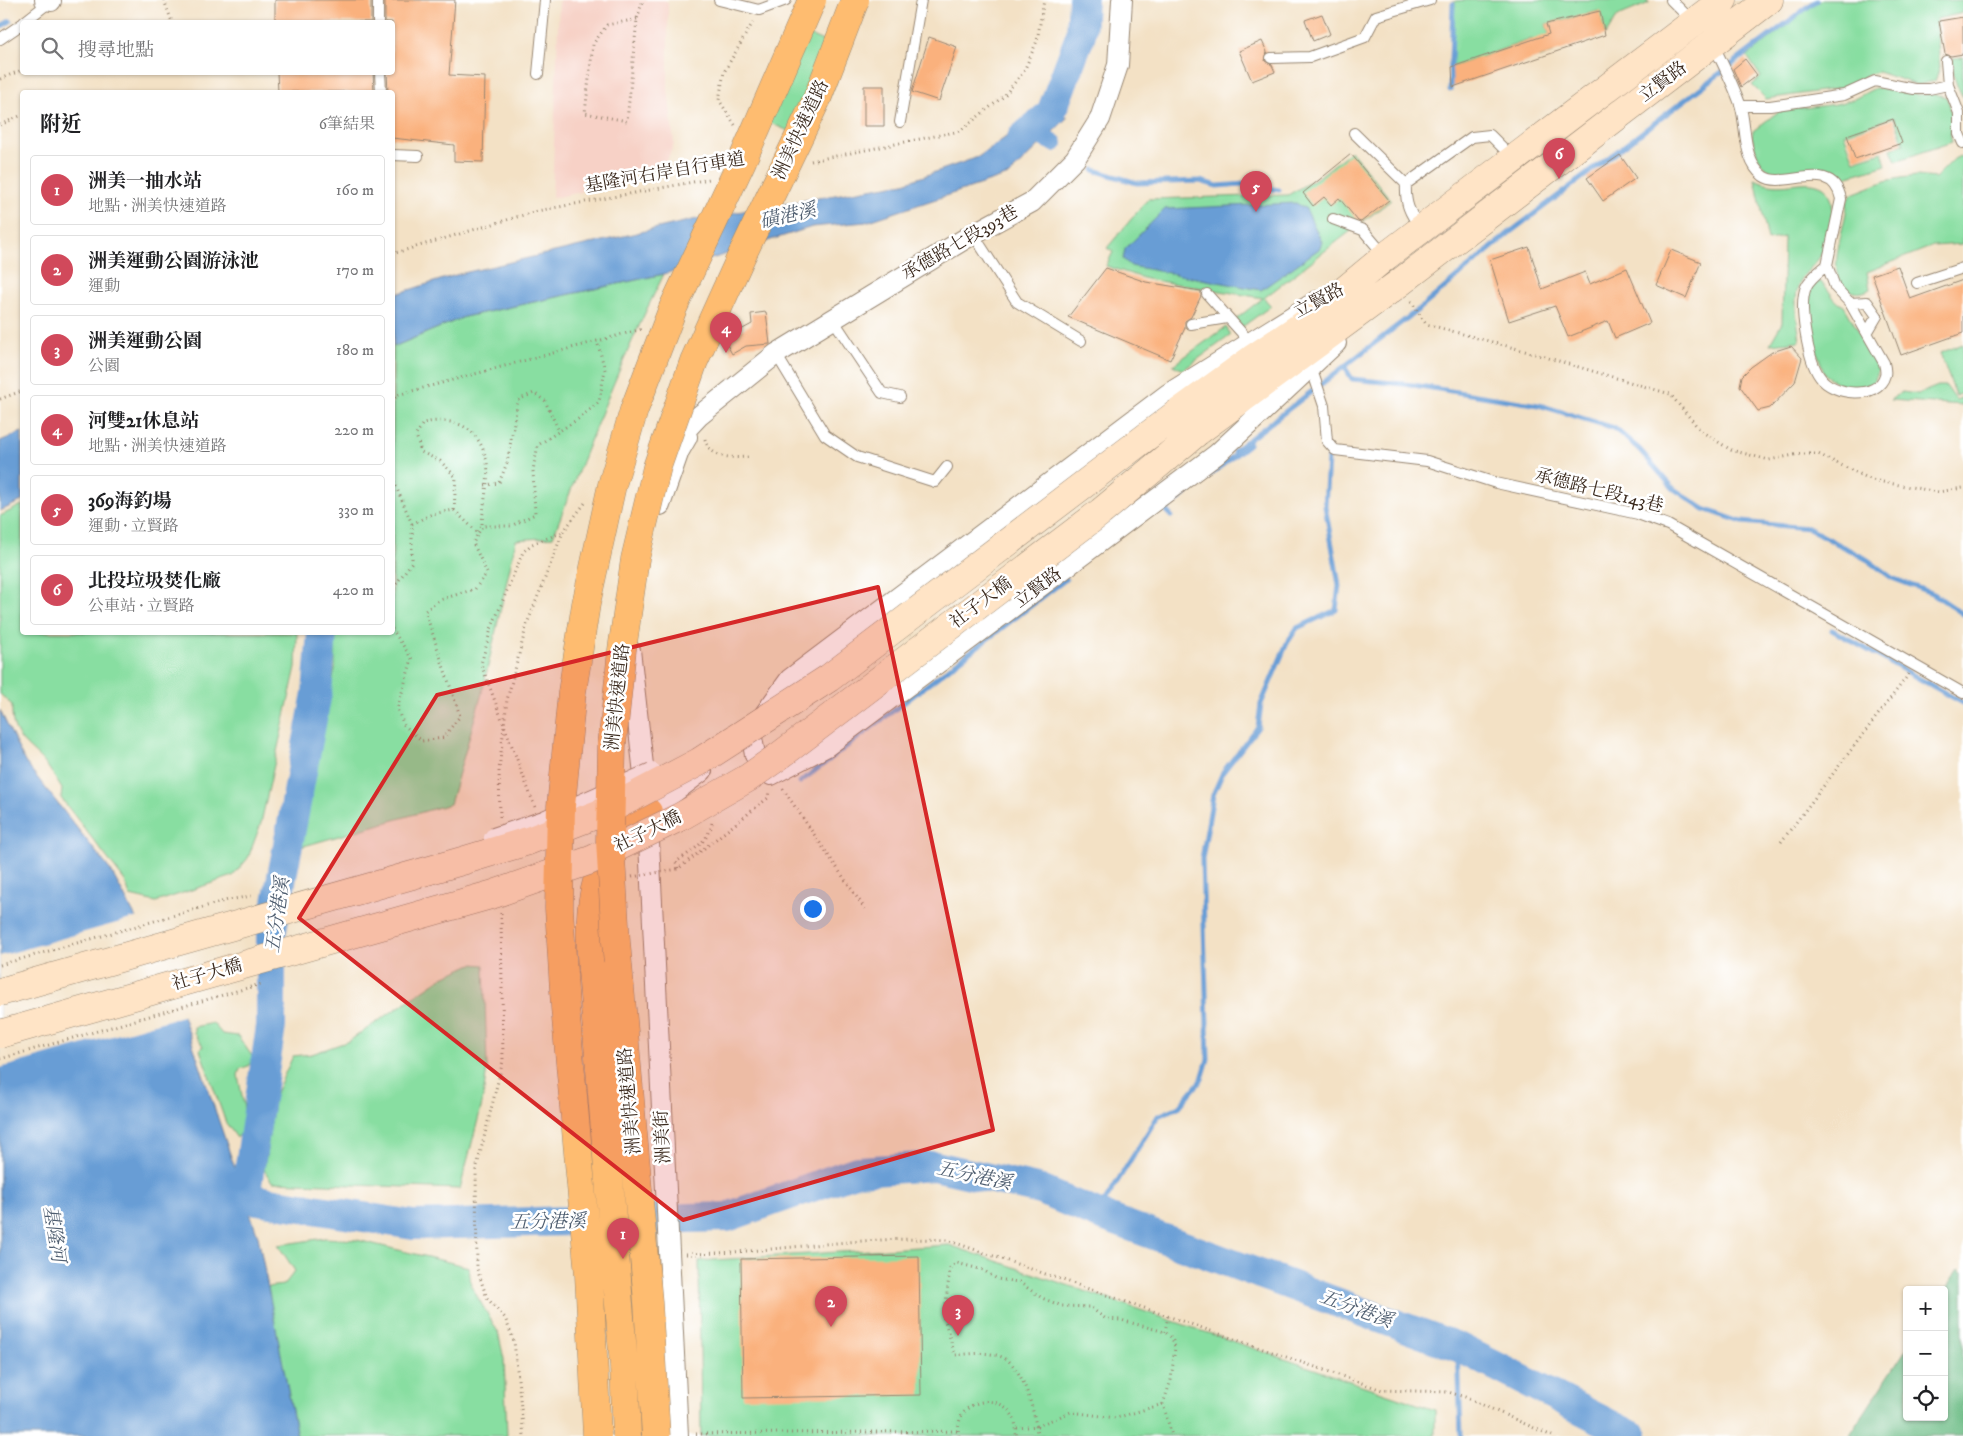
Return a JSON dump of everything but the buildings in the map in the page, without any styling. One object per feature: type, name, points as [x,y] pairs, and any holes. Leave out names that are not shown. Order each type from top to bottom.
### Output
[{"type":"highway","points":[[597,1436],[588,1275],[564,1007],[559,908],[561,806],[572,692],[586,604],[612,485],[634,410],[672,308],[742,161],[812,0]]},
{"type":"highway","name":"洲美快速道路","points":[[670,1435],[648,1302],[616,942],[610,840],[612,745],[626,623],[635,559],[657,466],[694,361],[741,257],[817,99],[855,0]]},
{"type":"highway","points":[[627,1436],[624,1366],[592,970],[598,915],[611,877],[633,849],[648,825]]},
{"type":"street","name":"承德路七段393巷","points":[[648,825],[632,668],[639,607],[662,495],[679,451],[699,416],[776,354],[832,318],[973,234],[1032,202],[1075,159],[1100,119],[1118,65],[1122,0]]},
{"type":"street","name":"立賢路","points":[[1182,416],[1293,363],[1359,295],[1386,256],[1723,0]]},
{"type":"street","name":"立賢路","points":[[648,825],[751,732],[790,679],[1168,394],[1359,295],[1398,284],[1769,0]]},
{"type":"street","points":[[1508,164],[1520,191]]},
{"type":"street","name":"立賢路","points":[[648,825],[732,797],[827,746],[1217,454],[1339,340],[1359,295]]},
{"type":"street","name":"立賢路","points":[[1182,416],[1251,350]]},
{"type":"street","points":[[0,979],[491,839],[544,821],[653,772],[760,711],[1182,416]]},
{"type":"street","name":"社子大橋","points":[[0,1034],[494,894],[591,860],[680,817],[755,773],[1100,512],[1182,416]]},
{"type":"street","name":"社子大橋","points":[[0,992],[471,858],[528,840],[606,811],[699,762],[829,678],[1182,416]]},
{"type":"street","points":[[0,1047],[497,906],[595,872],[687,829],[754,789],[789,765],[1010,596],[1100,512]]},
{"type":"street","points":[[751,732],[756,755],[773,774]]},
{"type":"street","name":"洲美街","points":[[648,825],[666,1183],[675,1248],[670,1435]]},
{"type":"lane","points":[[27,20],[50,0]]},
{"type":"lane","points":[[378,0],[378,20]]},
{"type":"lane","points":[[538,74],[545,0]]},
{"type":"lane","points":[[719,0],[759,10],[786,0]]},
{"type":"lane","points":[[900,122],[921,0]]},
{"type":"lane","points":[[1271,58],[1310,57],[1365,37],[1376,16],[1430,0]]},
{"type":"lane","points":[[1671,0],[1694,22]]},
{"type":"lane","points":[[0,39],[20,25]]},
{"type":"lane","points":[[1713,44],[1741,106],[1752,160],[1756,170],[1764,177],[1781,181],[1806,175],[1830,182],[1839,190],[1840,209],[1827,265],[1834,287],[1850,303],[1884,364],[1886,375],[1879,384],[1860,393],[1838,390],[1820,377],[1805,332],[1803,300],[1806,286],[1827,265]]},
{"type":"lane","points":[[1946,61],[1948,84],[1959,113],[1959,134],[1963,143]]},
{"type":"lane","points":[[380,75],[381,90]]},
{"type":"lane","points":[[1741,106],[1770,106],[1844,95],[1875,81],[1914,89],[1929,89],[1948,84]]},
{"type":"lane","points":[[1354,133],[1406,184],[1406,200],[1410,214],[1422,229]]},
{"type":"lane","points":[[1406,184],[1472,137],[1490,135],[1508,164]]},
{"type":"lane","points":[[395,154],[418,156]]},
{"type":"lane","points":[[1333,220],[1363,230],[1386,256]]},
{"type":"lane","points":[[973,234],[1017,302],[1081,341]]},
{"type":"lane","points":[[1917,283],[1963,268]]},
{"type":"lane","points":[[1207,294],[1251,350]]},
{"type":"lane","points":[[1850,303],[1867,302],[1873,308],[1877,316],[1867,333]]},
{"type":"lane","points":[[832,318],[882,393],[900,397]]},
{"type":"lane","points":[[1191,324],[1227,318]]},
{"type":"lane","points":[[776,354],[825,435],[857,457],[935,482],[948,467]]},
{"type":"lane","name":"承德路七段143巷","points":[[1311,367],[1324,406],[1327,441],[1335,450],[1427,461],[1496,483],[1638,514],[1668,525],[1963,693]]},
{"type":"path","points":[[164,0],[171,20]]},
{"type":"path","points":[[637,19],[607,25],[592,44],[586,112],[627,120],[637,19],[643,0]]},
{"type":"path","points":[[804,162],[960,131],[1004,96],[1024,71],[1037,41],[1044,0]]},
{"type":"path","name":"基隆河右岸自行車道","points":[[739,131],[719,100],[724,72],[759,10]]},
{"type":"path","points":[[0,79],[20,71]]},
{"type":"path","points":[[0,124],[20,116]]},
{"type":"path","name":"基隆河右岸自行車道","points":[[395,253],[537,211],[713,178]]},
{"type":"path","points":[[1398,284],[1426,324],[1518,348],[1670,394],[1701,430],[1731,450],[1769,460],[1799,454],[1818,454],[1872,480],[1938,492],[1963,488]]},
{"type":"path","points":[[395,398],[397,395],[597,341],[605,370],[599,402],[538,445],[533,470],[535,514],[511,526],[482,526]]},
{"type":"path","points":[[0,399],[20,392]]},
{"type":"path","points":[[485,485],[500,484],[507,463],[518,400],[534,393],[545,401],[559,431]]},
{"type":"path","points":[[699,416],[706,445],[723,458],[750,457]]},
{"type":"path","points":[[395,634],[412,659],[397,709],[404,725],[422,741],[444,738],[460,716],[425,611],[439,600],[474,589],[487,573],[473,543],[482,526],[487,464],[479,441],[468,428],[450,421],[423,423],[416,435],[421,452],[440,461],[456,476],[454,510],[478,533]]},
{"type":"path","points":[[395,484],[412,524],[412,562],[395,586]]},
{"type":"path","points":[[412,524],[432,514],[454,510]]},
{"type":"path","points":[[538,814],[481,664],[491,629],[524,552],[532,544],[563,532]]},
{"type":"path","points":[[1781,842],[1915,666]]},
{"type":"path","points":[[773,774],[865,909]]},
{"type":"path","points":[[711,819],[710,833],[701,844],[676,862],[678,868],[768,798]]},
{"type":"path","points":[[0,965],[228,900],[255,896]]},
{"type":"path","points":[[476,1170],[477,1269],[487,1298],[505,1318],[514,1341],[524,1436]]},
{"type":"path","points":[[675,1248],[728,1254],[909,1238],[948,1240],[1382,1390],[1448,1392],[1483,1405],[1552,1436]]},
{"type":"path","points":[[1038,1436],[1034,1410],[1017,1370],[1003,1357],[978,1353],[955,1355],[944,1318],[950,1268],[957,1263],[983,1270],[997,1279],[1019,1282],[1042,1298],[1062,1306],[1090,1307],[1106,1319],[1121,1320],[1165,1332],[1172,1338],[1175,1347],[1171,1380],[1163,1404],[1172,1436]]},
{"type":"path","points":[[1165,1332],[1168,1316]]},
{"type":"path","points":[[959,1436],[959,1423],[967,1409],[974,1404],[990,1401],[1006,1407],[1015,1420],[1016,1436]]},
{"type":"path","points":[[1016,1428],[1037,1426],[1071,1412],[1116,1418],[1163,1404]]},
{"type":"path","points":[[670,1435],[958,1431]]},
{"type":"highlighted area","points":[[878,587],[993,1130],[683,1220],[299,918],[437,695]]},
{"type":"shaded area","points":[[559,0],[663,0],[668,2],[668,89],[674,144],[664,167],[582,176],[581,192],[552,198]]},
{"type":"green space","points":[[1647,0],[1649,3],[1618,16],[1605,35],[1599,11],[1546,24],[1554,52],[1539,58],[1532,39],[1452,67],[1455,1]]},
{"type":"green space","points":[[1820,0],[1963,0],[1963,13],[1936,19],[1940,67],[1935,81],[1917,85],[1878,72],[1867,75],[1849,87],[1766,99],[1752,85],[1761,77],[1747,56]]},
{"type":"green space","points":[[795,29],[849,52],[810,140],[756,117]]},
{"type":"green space","points":[[1963,57],[1963,97],[1955,78],[1953,58]]},
{"type":"green space","points":[[1875,88],[1946,97],[1951,110],[1950,135],[1952,142],[1896,161],[1891,149],[1904,144],[1894,117],[1844,134],[1854,161],[1882,152],[1886,165],[1842,178],[1829,173],[1808,169],[1781,175],[1773,174],[1761,162],[1752,136],[1753,131],[1779,111],[1836,104],[1854,99]]},
{"type":"green space","points":[[1351,151],[1391,200],[1264,298],[1271,306],[1242,327],[1236,319],[1263,298],[1146,279],[1106,266],[1113,252],[1107,248],[1148,199],[1288,195],[1320,176]]},
{"type":"green space","points":[[1960,156],[1963,159],[1963,244],[1933,246],[1867,272],[1870,289],[1865,291],[1849,290],[1841,283],[1837,274],[1838,250],[1847,203],[1852,194],[1885,181],[1917,176],[1935,178],[1954,159]]},
{"type":"green space","points":[[1755,179],[1774,185],[1814,183],[1828,191],[1831,199],[1831,228],[1825,246],[1819,258],[1803,277],[1798,287],[1796,314],[1800,341],[1770,344],[1782,323],[1784,237],[1768,240]]},
{"type":"green space","points":[[664,274],[619,371],[553,537],[516,540],[482,693],[450,804],[297,848],[335,669],[335,635],[395,635],[395,346],[464,317]]},
{"type":"green space","points":[[1817,282],[1821,282],[1836,301],[1844,306],[1877,363],[1877,373],[1874,381],[1867,385],[1859,387],[1840,384],[1824,373],[1807,321],[1811,287]]},
{"type":"green space","points":[[1226,327],[1231,335],[1183,370],[1173,365]]},
{"type":"green space","points":[[1963,344],[1963,393],[1956,396],[1940,353]]},
{"type":"green space","points":[[1938,386],[1946,386],[1956,400],[1963,397],[1963,405],[1890,400],[1902,392],[1918,394]]},
{"type":"green space","points":[[20,506],[20,635],[297,635],[296,667],[261,823],[248,858],[233,876],[156,902],[130,896],[125,881],[61,798],[62,789],[50,770],[19,737],[13,724],[12,705],[0,694],[0,516]]},
{"type":"green space","points":[[472,964],[484,965],[487,1068],[482,1104],[460,1189],[272,1182],[264,1170],[275,1095],[293,1056],[312,1054],[349,1041],[443,977]]},
{"type":"green space","points":[[213,1023],[222,1034],[238,1036],[254,1059],[248,1066],[240,1069],[238,1075],[244,1116],[241,1132],[237,1138],[226,1123],[200,1050],[203,1046],[194,1033],[194,1027]]},
{"type":"green space","points":[[325,1238],[357,1240],[469,1267],[471,1286],[498,1332],[504,1359],[507,1436],[297,1436],[282,1395],[266,1287],[284,1285],[295,1271],[278,1245]]},
{"type":"green space","points":[[949,1245],[1435,1410],[1435,1436],[701,1436],[699,1261]]},
{"type":"green space","points":[[1959,1269],[1963,1272],[1963,1436],[1849,1436],[1903,1354],[1903,1421],[1948,1421],[1947,1286]]},
{"type":"water","points":[[1045,109],[1068,117],[1009,175],[866,222],[812,227],[664,274],[464,317],[395,346],[395,294],[459,274],[697,219],[904,183],[978,157]]},
{"type":"water","points":[[1296,203],[1306,209],[1322,242],[1319,249],[1261,290],[1131,266],[1123,259],[1125,249],[1165,209]]},
{"type":"water","points":[[20,433],[20,502],[0,511],[0,441]]},
{"type":"water","name":"基隆河","points":[[0,710],[25,762],[111,871],[174,989],[258,1236],[297,1436],[0,1436]]},
{"type":"pier","points":[[138,917],[177,988],[186,1015],[0,1068],[0,956]]},
{"type":"waterway","name":"磺港溪","points":[[1022,138],[1051,113],[1081,34],[1083,0]]},
{"type":"waterway","points":[[1234,451],[1423,306],[1509,233],[1817,0]]},
{"type":"waterway","points":[[1450,90],[1453,4]]},
{"type":"waterway","points":[[0,27],[10,21]]},
{"type":"waterway","points":[[1030,131],[1054,143]]},
{"type":"waterway","points":[[1094,170],[1137,183],[1200,181],[1217,186],[1245,184],[1279,190]]},
{"type":"waterway","points":[[1344,366],[1352,379],[1413,385],[1539,405],[1614,428],[1639,449],[1674,489],[1704,509],[1742,522],[1808,528],[1868,560],[1892,578],[1934,594],[1963,614]]},
{"type":"waterway","points":[[1171,516],[1165,510],[1249,444]]},
{"type":"waterway","points":[[1097,1214],[1158,1116],[1179,1107],[1202,1079],[1208,1059],[1202,859],[1213,795],[1223,772],[1258,727],[1261,704],[1287,643],[1297,628],[1336,610],[1339,585],[1325,506],[1328,459]]},
{"type":"waterway","points":[[800,782],[1066,579]]},
{"type":"waterway","points":[[1832,630],[1963,703]]},
{"type":"waterway","name":"五分港溪","points":[[245,1198],[271,1026],[271,934],[317,693],[322,635]]},
{"type":"waterway","name":"五分港溪","points":[[205,1205],[245,1198],[413,1225],[727,1217],[857,1171],[935,1166],[1041,1190],[1097,1214],[1458,1347],[1633,1436]]},
{"type":"waterway","points":[[1458,1347],[1461,1436]]},
{"type":"place","name":"北投垃圾焚化廠","points":[[1559,179]]},
{"type":"place","name":"369海釣場","points":[[1256,212]]},
{"type":"place","name":"河雙21休息站","points":[[726,353]]},
{"type":"place","name":"洲美一抽水站","points":[[623,1259]]},
{"type":"place","name":"洲美運動公園游泳池","points":[[831,1327]]},
{"type":"place","name":"洲美運動公園","points":[[958,1336]]}]
